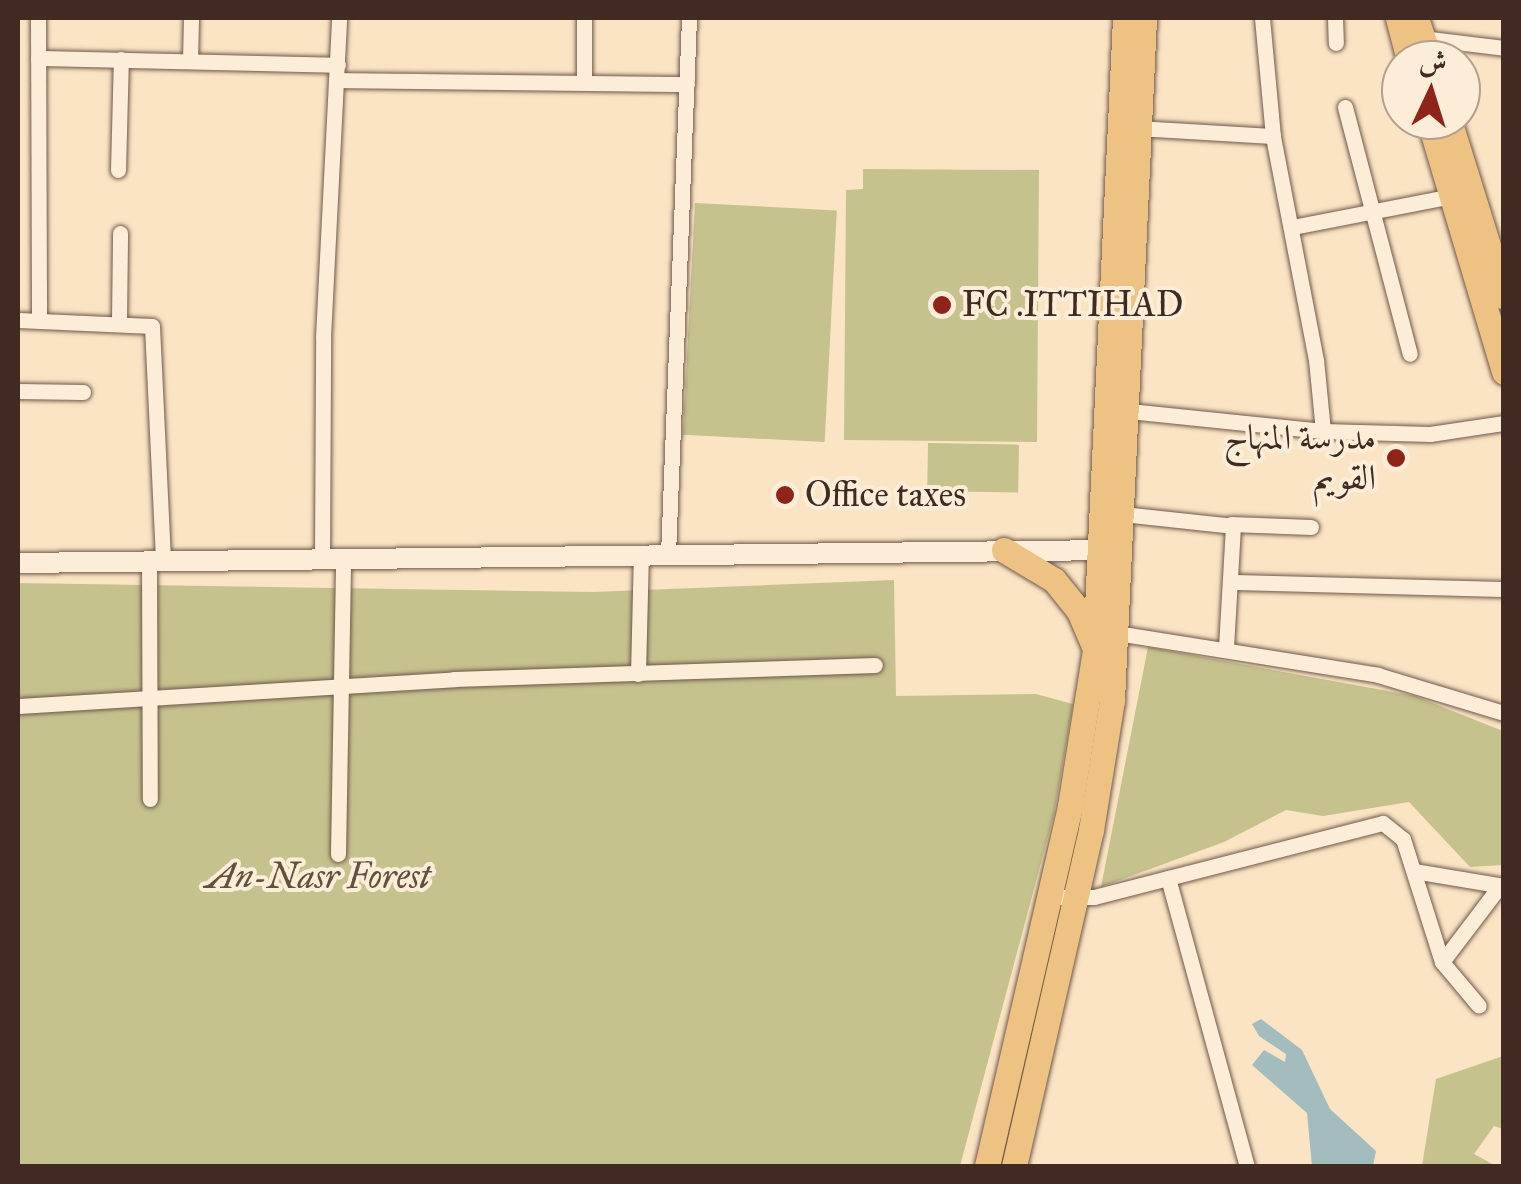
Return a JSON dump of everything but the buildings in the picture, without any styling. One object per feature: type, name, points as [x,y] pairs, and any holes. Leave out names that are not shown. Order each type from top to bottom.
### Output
[{"type":"main road","points":[[987,1166],[994,1125],[1102,771],[1117,633],[1111,550],[1125,18]]},
{"type":"main road","points":[[1014,1166],[1063,898],[1111,550],[1123,514],[1144,18]]},
{"type":"main road","points":[[1435,140],[1504,372]]},
{"type":"main road","points":[[1455,140],[1504,297]]},
{"type":"main road","points":[[1004,550],[1054,580],[1079,612],[1095,650]]},
{"type":"main road","points":[[994,1125],[1021,1132]]},
{"type":"street","points":[[38,18],[39,319]]},
{"type":"street","points":[[190,60],[191,18]]},
{"type":"street","points":[[338,854],[342,687],[322,337],[339,18]]},
{"type":"street","points":[[584,18],[584,82]]},
{"type":"street","points":[[668,555],[689,18]]},
{"type":"street","points":[[1262,18],[1273,136],[1293,227],[1323,432]]},
{"type":"street","points":[[1335,18],[1336,43]]},
{"type":"street","points":[[1423,39],[1504,48]]},
{"type":"street","points":[[38,58],[190,60],[338,73],[687,84]]},
{"type":"street","points":[[118,170],[121,59]]},
{"type":"street","points":[[18,80],[38,80]]},
{"type":"street","points":[[1345,106],[1410,354]]},
{"type":"street","points":[[1140,128],[1273,136]]},
{"type":"street","points":[[1293,227],[1453,196]]},
{"type":"street","points":[[119,322],[120,233]]},
{"type":"street","points":[[18,320],[119,322],[152,326],[156,334],[150,799]]},
{"type":"street","points":[[18,392],[83,392]]},
{"type":"street","points":[[1129,411],[1323,432],[1430,434],[1504,424]]},
{"type":"street","points":[[1123,514],[1311,527]]},
{"type":"street","points":[[1226,648],[1236,535],[1231,524]]},
{"type":"street","points":[[18,563],[1111,550]]},
{"type":"street","points":[[638,674],[641,555]]},
{"type":"street","points":[[1233,582],[1504,589]]},
{"type":"street","points":[[1117,633],[1226,648],[1429,686],[1504,713]]},
{"type":"street","points":[[18,706],[342,687],[875,665]]},
{"type":"street","points":[[1063,898],[1168,878],[1368,822],[1396,829],[1414,871],[1442,962],[1479,1006]]},
{"type":"street","points":[[1414,871],[1501,886],[1442,962]]},
{"type":"street","points":[[1168,878],[1247,1166]]},
{"type":"green space","points":[[863,169],[1039,170],[1037,442],[844,440],[846,190],[863,189]]},
{"type":"green space","points":[[695,203],[837,210],[825,442],[683,435]]},
{"type":"green space","points":[[928,443],[1019,445],[1018,493],[927,491]]},
{"type":"green space","name":"An-Nasr Forest","points":[[894,580],[896,696],[1036,694],[1073,704],[1054,814],[960,1166],[18,1166],[18,583],[593,592]]},
{"type":"green space","points":[[1148,647],[1415,696],[1503,731],[1503,865],[1470,867],[1409,802],[1323,816],[1286,810],[1224,842],[1101,887]]},
{"type":"green space","points":[[1503,1056],[1503,1129],[1494,1126],[1474,1154],[1496,1166],[1422,1166],[1436,1079]]},
{"type":"water","points":[[1261,1019],[1302,1050],[1330,1109],[1376,1151],[1373,1166],[1312,1166],[1307,1113],[1252,1065],[1264,1050],[1285,1062],[1286,1054],[1259,1036],[1252,1024]]},
{"type":"place","name":"FC .ITTIHAD","points":[[942,305]]},
{"type":"place","name":"مدرسة المنهاج القويم","points":[[1396,458]]},
{"type":"place","name":"Office taxes","points":[[785,495]]}]
